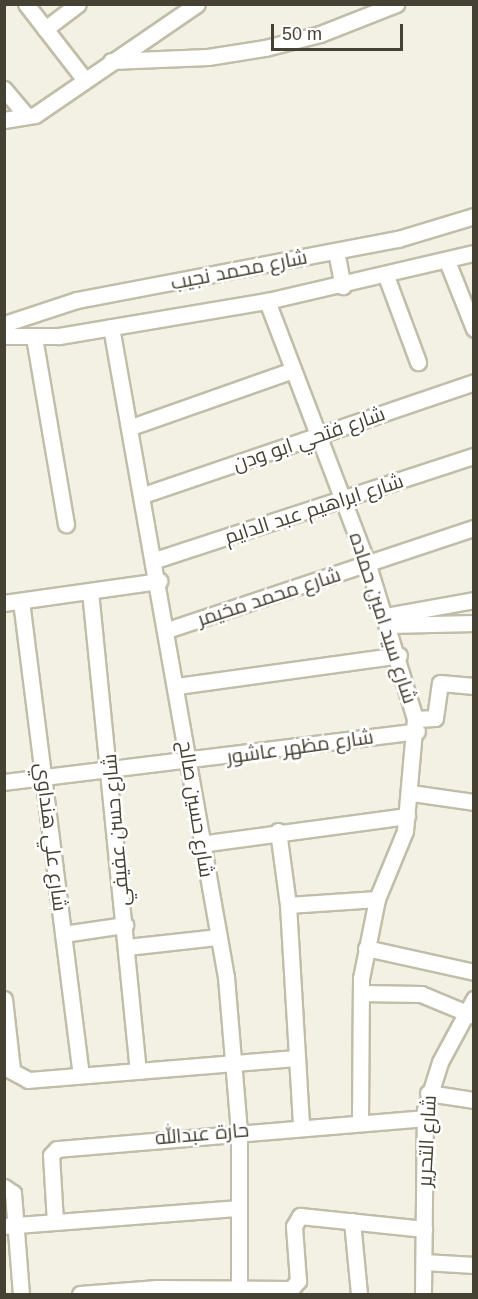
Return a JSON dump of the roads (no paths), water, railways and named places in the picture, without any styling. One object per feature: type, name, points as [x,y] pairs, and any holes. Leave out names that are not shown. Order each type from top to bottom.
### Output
[{"type":"street","points":[[26,4],[85,80]]},
{"type":"street","points":[[45,29],[78,4]]},
{"type":"street","points":[[4,120],[27,116],[85,80],[197,4]]},
{"type":"street","points":[[111,61],[208,57],[265,48],[320,34],[396,4]]},
{"type":"street","points":[[4,89],[27,116]]},
{"type":"street","name":"شارع محمد نجيب","points":[[4,324],[77,300],[398,239],[474,216]]},
{"type":"street","points":[[336,251],[343,285]]},
{"type":"street","name":"شارع محمد نجيب","points":[[4,336],[34,337],[111,327],[267,301],[386,276],[474,253]]},
{"type":"street","points":[[447,261],[474,329]]},
{"type":"street","points":[[386,276],[418,362]]},
{"type":"street","name":"شارع سيد امين حماده","points":[[267,301],[368,565],[399,655],[416,725],[407,816],[377,899],[366,948],[361,993],[360,1122]]},
{"type":"street","name":"شارع حسين صالح","points":[[111,327],[159,581],[200,844],[218,938],[234,1060],[239,1131],[239,1290]]},
{"type":"street","points":[[34,337],[66,524]]},
{"type":"street","points":[[131,427],[293,370]]},
{"type":"street","name":"شارع فتحي ابو ودن","points":[[143,495],[474,382]]},
{"type":"street","name":"شارع ابراهيم عبد الدايم","points":[[155,560],[343,501],[474,456]]},
{"type":"street","name":"شارع محمد مخيمر","points":[[167,630],[474,528]]},
{"type":"street","points":[[4,603],[159,581]]},
{"type":"street","name":"شارع حسن عفيفي","points":[[90,591],[111,771],[138,1068]]},
{"type":"street","points":[[387,620],[474,600]]},
{"type":"street","name":"شارع علي هنداوي","points":[[21,601],[81,1073]]},
{"type":"street","points":[[387,620],[474,623]]},
{"type":"street","points":[[177,686],[399,655]]},
{"type":"street","points":[[416,725],[435,718],[440,683],[474,686]]},
{"type":"street","name":"شارع مظهر عاشور","points":[[4,782],[188,762],[416,725]]},
{"type":"street","points":[[411,793],[474,802]]},
{"type":"street","points":[[200,844],[278,831],[407,816]]},
{"type":"street","points":[[278,831],[288,904],[301,1126]]},
{"type":"street","points":[[288,904],[377,899]]},
{"type":"street","points":[[63,934],[125,925]]},
{"type":"street","points":[[127,947],[218,938]]},
{"type":"street","points":[[366,948],[474,972]]},
{"type":"street","points":[[361,993],[426,995],[470,1016]]},
{"type":"street","points":[[4,999],[8,1068],[22,1080],[234,1060],[297,1058]]},
{"type":"street","name":"شارع التحرير","points":[[423,1294],[425,1118],[428,1093],[470,1016],[474,999]]},
{"type":"street","points":[[428,1093],[474,1100]]},
{"type":"street","name":"حارة عبدالله","points":[[55,1222],[51,1157],[55,1149],[239,1131],[425,1118]]},
{"type":"street","points":[[4,1187],[13,1193],[10,1226],[21,1291],[4,1289]]},
{"type":"street","points":[[10,1226],[238,1208]]},
{"type":"street","points":[[90,1294],[286,1290],[296,1286],[294,1226],[300,1216],[423,1229]]},
{"type":"street","points":[[352,1221],[359,1294]]},
{"type":"street","points":[[424,1262],[474,1265]]}]
